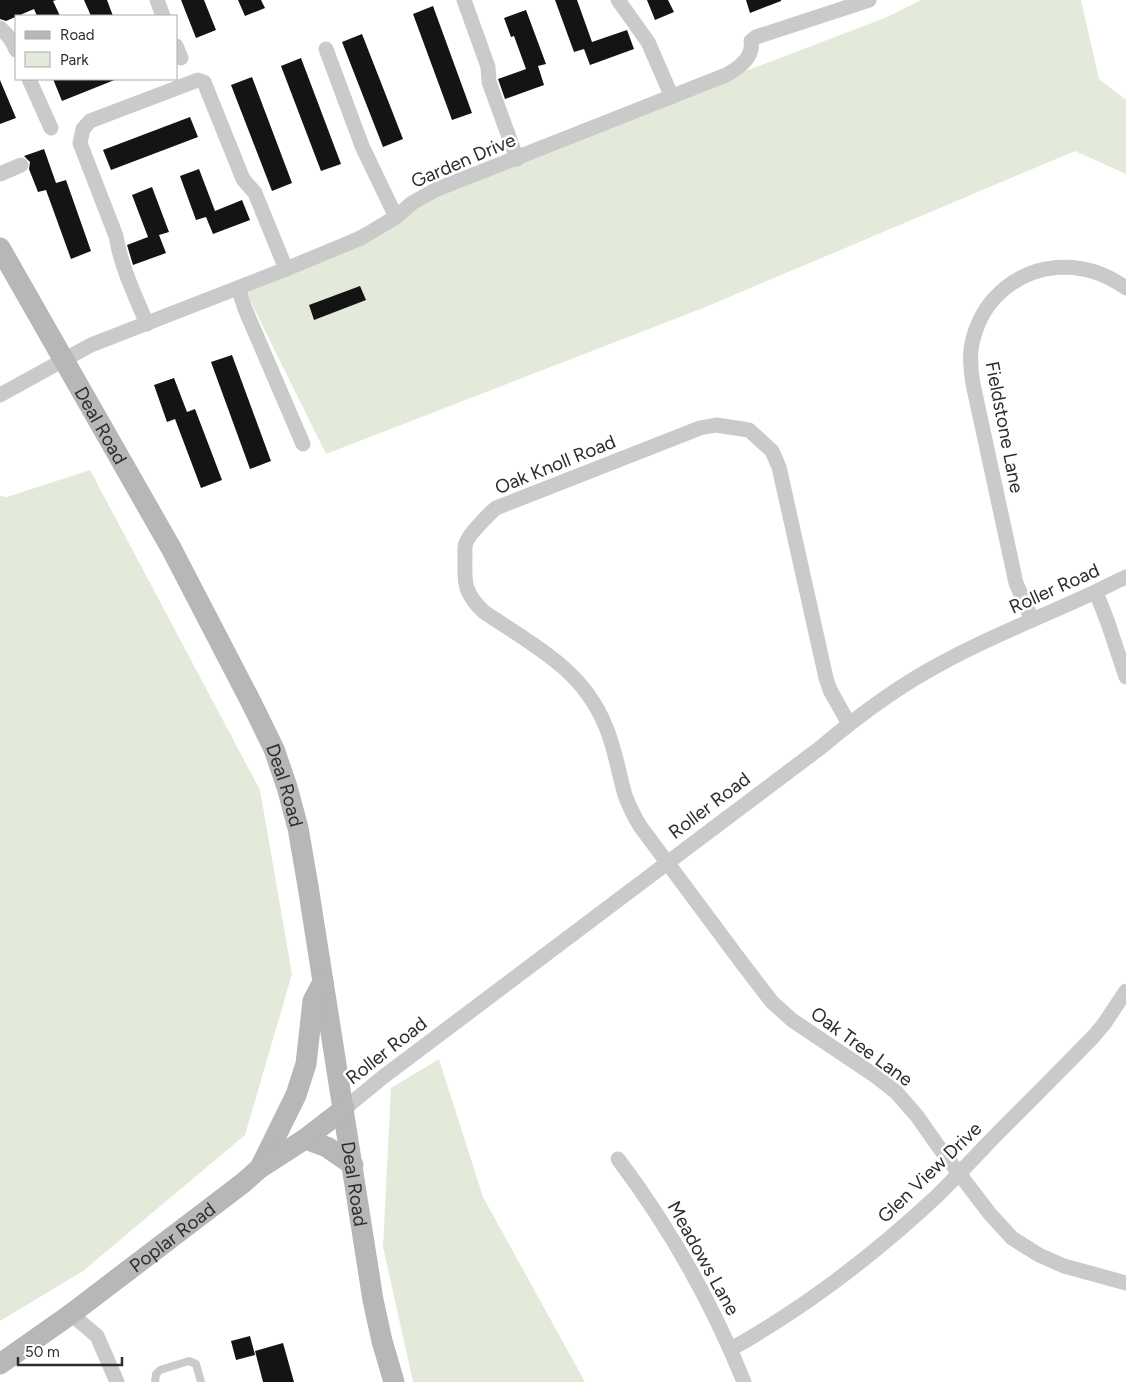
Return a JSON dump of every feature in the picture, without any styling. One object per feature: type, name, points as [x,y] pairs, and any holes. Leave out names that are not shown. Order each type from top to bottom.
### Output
[{"type":"street","points":[[156,0],[164,15]]},
{"type":"street","points":[[464,0],[488,67],[488,82],[517,158]]},
{"type":"street","points":[[618,0],[648,42],[672,97]]},
{"type":"street","name":"Garden Drive","points":[[0,395],[92,345],[361,238],[396,217],[412,203],[435,190],[726,75],[738,68],[750,56],[751,42],[756,37],[869,0]]},
{"type":"street","points":[[0,28],[11,39],[15,48]]},
{"type":"street","points":[[326,49],[362,146],[396,217]]},
{"type":"street","points":[[29,80],[50,128]]},
{"type":"street","points":[[147,324],[118,251],[116,236],[80,143],[83,128],[90,121],[198,80],[204,82],[243,179],[255,193],[286,269]]},
{"type":"street","points":[[0,174],[21,165]]},
{"type":"street","name":"Deal Road","points":[[0,248],[171,548],[252,704],[274,749],[288,787],[298,828],[373,1300],[382,1342],[394,1382]]},
{"type":"street","name":"Fieldstone Lane","points":[[1032,620],[1016,584],[973,384],[970,366],[973,340],[979,322],[999,294],[1014,282],[1040,270],[1057,267],[1094,272],[1110,278],[1126,288]]},
{"type":"street","points":[[238,288],[245,309],[303,444]]},
{"type":"street","name":"Oak Knoll Road","points":[[667,862],[640,826],[632,811],[606,725],[584,689],[557,661],[484,612],[477,606],[469,594],[464,580],[466,543],[486,516],[496,508],[700,428],[716,425],[749,430],[772,451],[779,467],[826,678],[830,690],[849,724]]},
{"type":"street","name":"Roller Road","points":[[344,1109],[383,1076],[820,748],[849,724],[896,691],[941,663],[1126,577]]},
{"type":"street","points":[[1096,592],[1126,677]]},
{"type":"street","name":"Oak Tree Lane","points":[[667,862],[772,1002],[792,1020],[896,1092],[917,1116],[990,1214],[1012,1238],[1039,1255],[1064,1266],[1126,1283]]},
{"type":"street","points":[[260,1168],[296,1096],[305,1068],[313,1001],[323,982]]},
{"type":"street","name":"Glen View Drive","points":[[731,1349],[798,1307],[903,1226],[938,1194],[1093,1037],[1126,991]]},
{"type":"street","name":"Poplar Road","points":[[0,1364],[71,1314],[260,1168],[305,1139],[344,1109]]},
{"type":"street","points":[[305,1139],[327,1147],[353,1165]]},
{"type":"street","name":"Meadows Lane","points":[[618,1159],[643,1191],[687,1262],[731,1349],[744,1382]]},
{"type":"street","points":[[71,1314],[97,1336],[117,1382]]},
{"type":"lane","points":[[155,1382],[156,1374],[160,1370],[189,1361],[196,1364],[201,1382]]},
{"type":"green space","points":[[921,0],[1081,0],[1099,79],[1126,100],[1126,174],[1075,151],[703,308],[326,454],[243,286],[474,174],[885,18]]},
{"type":"green space","points":[[90,470],[260,790],[292,974],[245,1135],[83,1271],[0,1321],[0,496],[7,497]]},
{"type":"green space","points":[[439,1059],[483,1197],[585,1382],[413,1382],[383,1247],[391,1088]]},
{"type":"building","points":[[0,0],[56,0],[53,1],[60,15],[37,15],[34,9],[20,15],[15,15],[15,17],[6,21],[0,19]]},
{"type":"building","points":[[84,0],[107,0],[113,15],[91,15]]},
{"type":"building","points":[[181,0],[204,0],[216,30],[196,38]]},
{"type":"building","points":[[238,0],[261,0],[265,8],[245,16]]},
{"type":"building","points":[[555,0],[577,0],[592,42],[627,30],[634,49],[590,65],[584,49],[574,52]]},
{"type":"building","points":[[647,0],[668,0],[674,12],[655,20]]},
{"type":"building","points":[[746,0],[781,0],[781,1],[750,13]]},
{"type":"building","points":[[433,6],[472,113],[452,120],[413,14]]},
{"type":"building","points":[[526,10],[546,64],[538,66],[544,85],[505,99],[498,79],[526,69],[514,36],[511,37],[504,18]]},
{"type":"building","points":[[362,34],[403,139],[383,147],[342,42]]},
{"type":"building","points":[[301,58],[341,164],[321,171],[281,66]]},
{"type":"building","points":[[252,77],[292,183],[272,191],[231,85]]},
{"type":"building","points":[[0,80],[16,118],[0,124]]},
{"type":"building","points":[[53,80],[114,80],[62,101]]},
{"type":"building","points":[[190,117],[198,137],[111,170],[103,150]]},
{"type":"building","points":[[44,149],[56,183],[66,180],[91,251],[71,259],[46,190],[38,192],[29,169],[30,162],[24,156]]},
{"type":"building","points":[[199,169],[215,211],[242,200],[250,220],[213,234],[206,217],[196,220],[180,176]]},
{"type":"building","points":[[152,187],[169,232],[159,235],[166,253],[133,265],[127,245],[148,237],[132,195]]},
{"type":"building","points":[[360,286],[366,300],[314,320],[309,305]]},
{"type":"building","points":[[232,355],[271,461],[250,469],[211,362]]},
{"type":"building","points":[[174,378],[187,412],[195,409],[222,480],[201,488],[175,419],[167,422],[154,385]]},
{"type":"building","points":[[250,1336],[255,1355],[236,1360],[231,1341]]},
{"type":"building","points":[[283,1343],[294,1382],[263,1382],[255,1351]]}]
